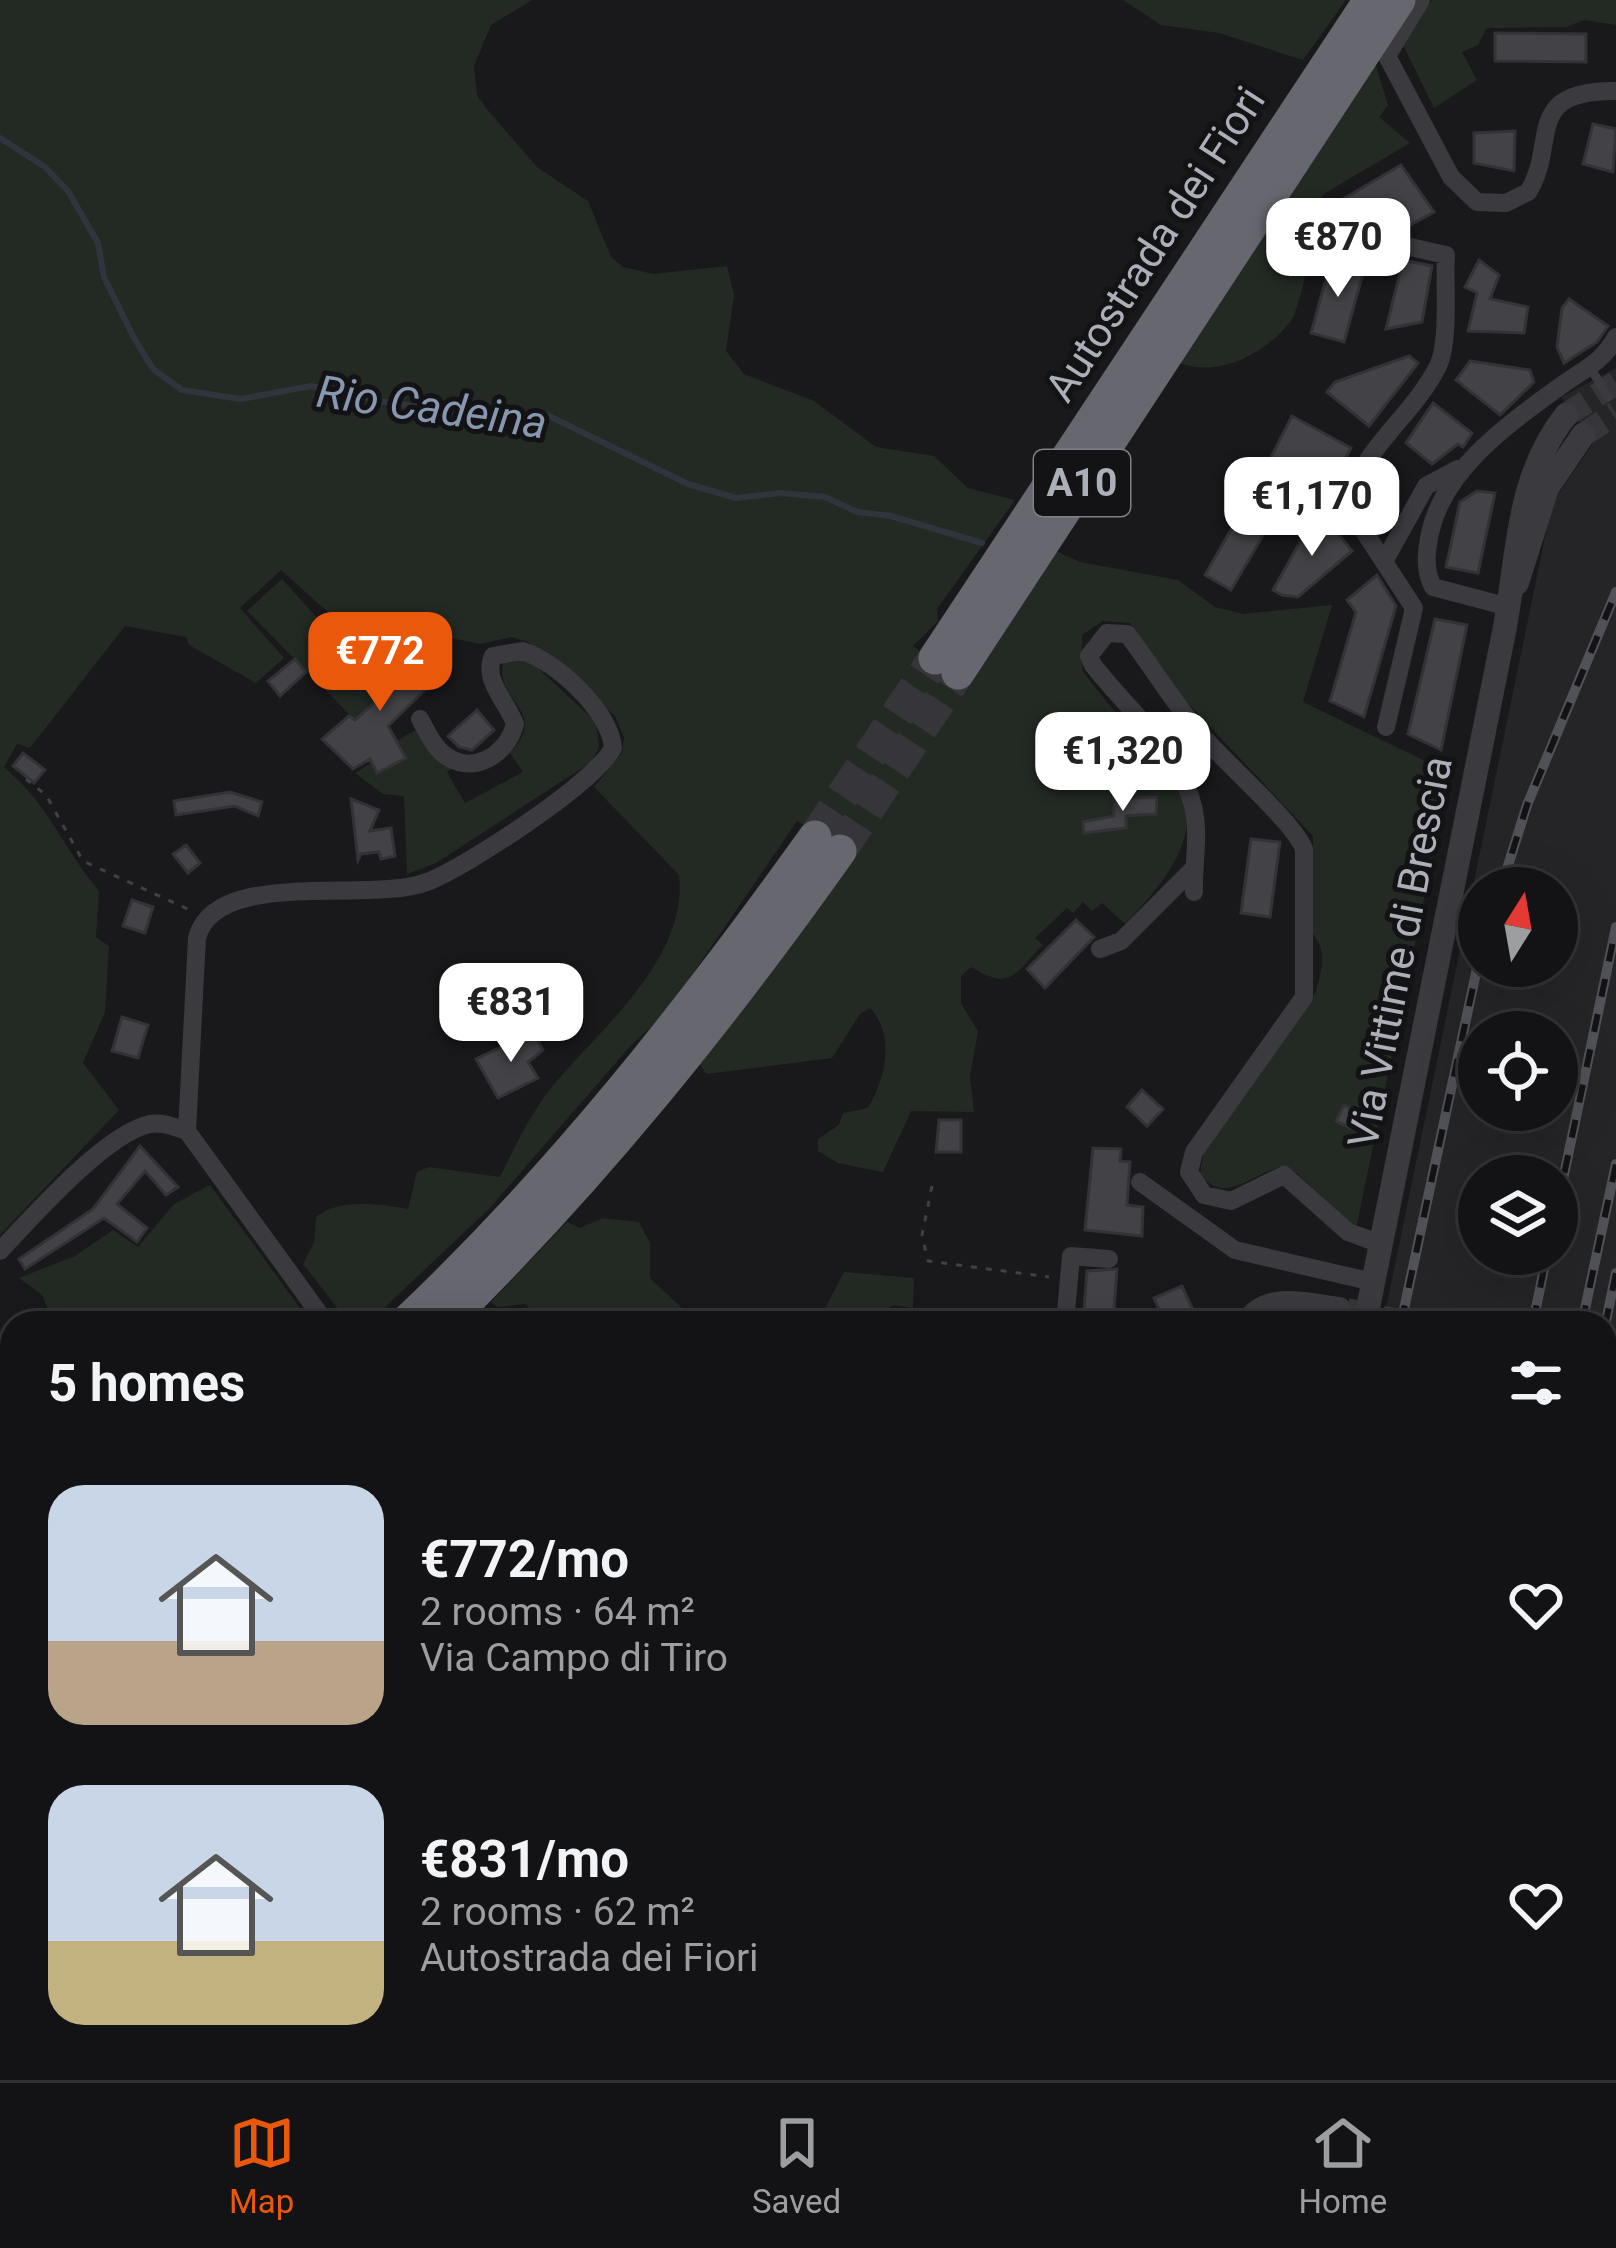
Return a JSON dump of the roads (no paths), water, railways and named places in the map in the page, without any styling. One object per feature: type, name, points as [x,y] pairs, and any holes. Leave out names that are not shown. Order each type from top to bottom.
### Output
[{"type":"highway","name":"Autostrada dei Fiori","points":[[946,666],[1171,323],[1370,0]]},
{"type":"highway","name":"Autostrada dei Fiori","points":[[1171,323],[1400,0]]},
{"type":"highway","points":[[417,1311],[586,1137],[828,844],[730,1005],[584,1181],[457,1311]]},
{"type":"street","points":[[1421,0],[1387,56],[1431,145],[1451,177],[1477,202],[1506,202],[1528,191],[1552,112],[1573,98],[1616,92]]},
{"type":"street","points":[[1331,224],[1343,232],[1446,256],[1444,351],[1437,369],[1372,453],[1352,485],[1347,505],[1414,608],[1385,727]]},
{"type":"street","points":[[1510,601],[1441,593],[1429,579],[1425,563],[1436,512],[1452,480],[1468,464],[1546,397],[1604,358],[1616,337]]},
{"type":"street","name":"Via Vittime di Brescia","points":[[1367,1311],[1510,601],[1510,563],[1528,480],[1566,415]]},
{"type":"street","name":"Via Vittime di Brescia","points":[[1510,601],[1527,567],[1547,488],[1583,435]]},
{"type":"street","points":[[1385,560],[1426,486],[1468,464]]},
{"type":"street","points":[[1195,892],[1198,849],[1193,806],[1180,773],[1089,656],[1107,633],[1127,634],[1204,738],[1265,805],[1297,830],[1304,849],[1304,997],[1194,1152],[1189,1172],[1204,1195],[1231,1201],[1284,1175],[1348,1232],[1381,1244]]},
{"type":"street","points":[[187,1131],[197,938],[210,914],[234,899],[251,896],[344,895],[425,883],[590,779],[613,748],[609,726],[591,704],[522,651],[493,656],[489,664],[490,679],[514,724],[510,743],[499,756],[472,763],[451,758],[437,749],[420,719]]},
{"type":"street","points":[[1100,949],[1120,941],[1193,869]]},
{"type":"street","points":[[0,1251],[66,1182],[135,1129],[162,1123],[187,1131],[317,1311]]},
{"type":"street","points":[[1140,1182],[1235,1250],[1373,1282]]},
{"type":"street","points":[[1066,1311],[1071,1256],[1109,1259]]},
{"type":"street","points":[[1258,1311],[1287,1302],[1339,1309]]},
{"type":"lane","points":[[1590,367],[1608,398]]},
{"type":"waterway","name":"Rio Cadeina","points":[[0,138],[45,167],[68,191],[98,243],[104,277],[133,336],[153,369],[182,390],[241,399],[311,386],[394,404],[547,415],[688,484],[736,498],[780,493],[825,497],[857,512],[891,516],[982,543]]},
{"type":"tunnel","points":[[1566,415],[1616,383]]},
{"type":"tunnel","points":[[1583,435],[1616,413]]},
{"type":"tunnel","points":[[815,837],[935,658]]},
{"type":"tunnel","points":[[840,851],[958,673]]},
{"type":"tunnel","points":[[1347,1310],[1352,1311]]},
{"type":"railway","points":[[1508,867],[1527,805],[1616,592]]},
{"type":"railway","points":[[1568,1155],[1616,927]]},
{"type":"railway","points":[[1404,1311],[1473,987]]},
{"type":"railway","points":[[1585,1311],[1616,1164]]},
{"type":"railway","points":[[1608,1311],[1616,1273]]},
{"type":"railway","points":[[1535,1311],[1543,1275]]}]
